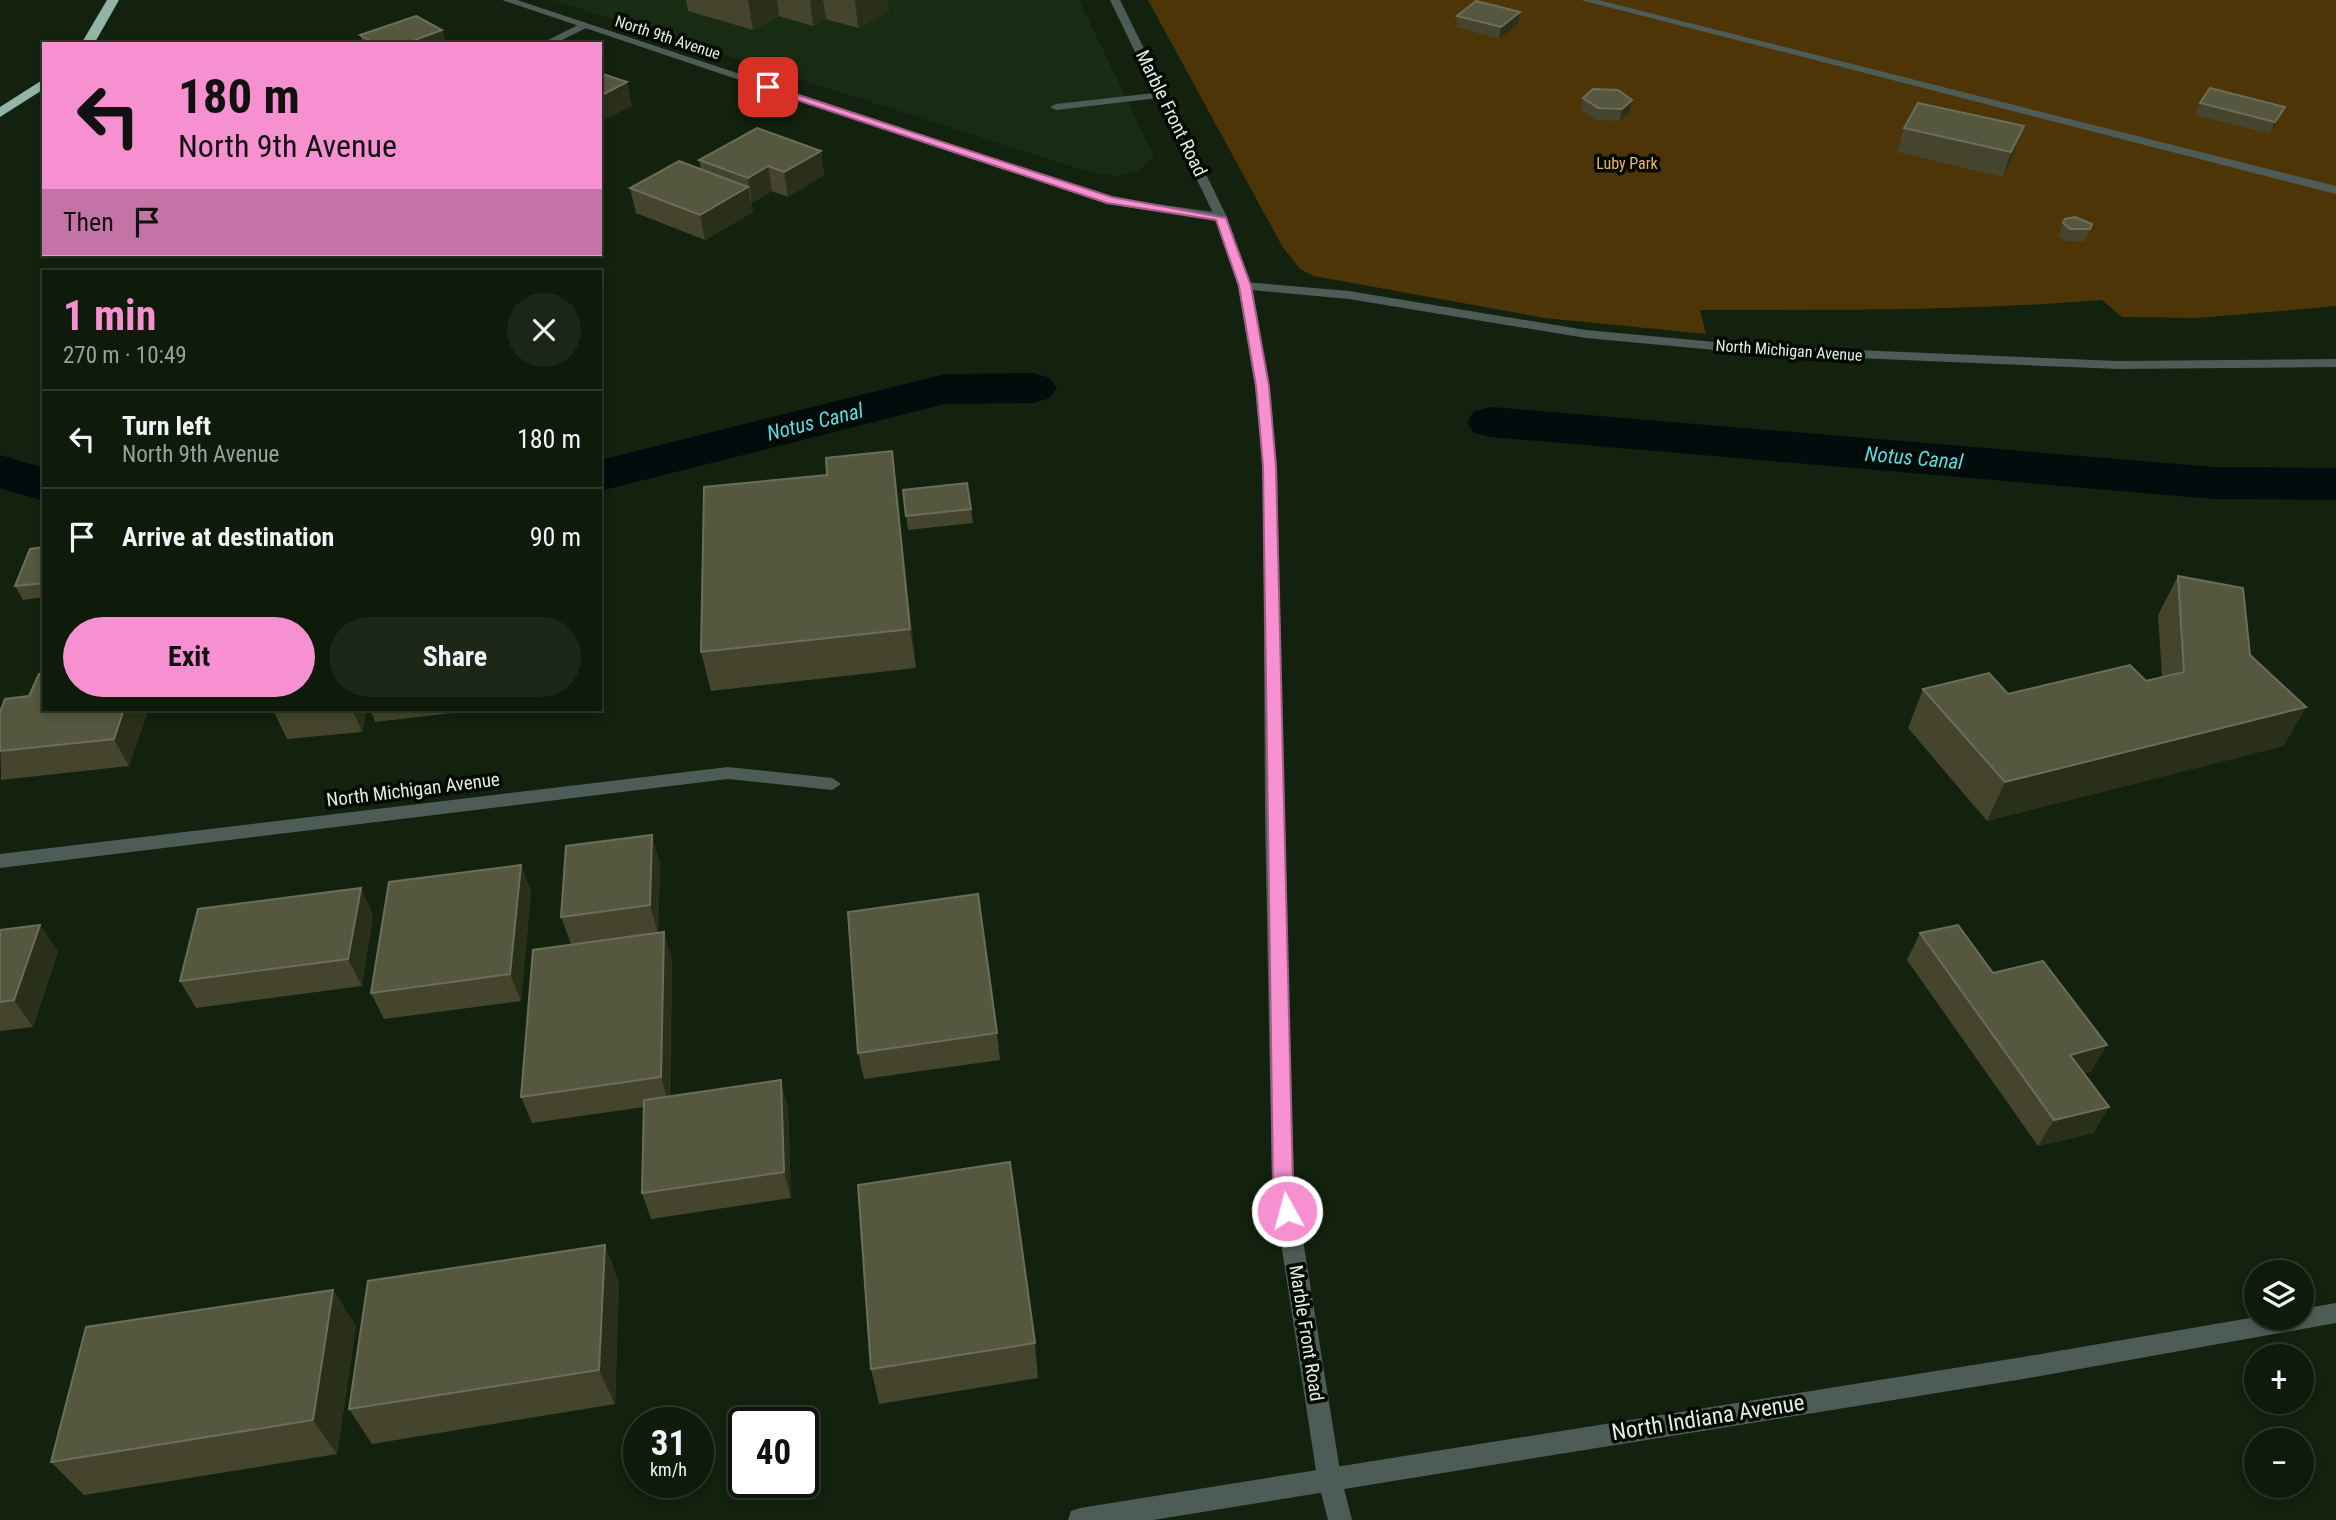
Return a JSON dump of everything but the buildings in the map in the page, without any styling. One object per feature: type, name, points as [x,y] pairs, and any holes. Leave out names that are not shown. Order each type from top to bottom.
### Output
[{"type":"highway","points":[[87,42],[113,0]]},
{"type":"highway","points":[[0,113],[42,84]]},
{"type":"street","name":"North 9th Avenue","points":[[508,0],[1111,201],[1221,218]]},
{"type":"street","name":"Marble Front Road","points":[[1115,0],[1221,218],[1245,286],[1262,386],[1269,466],[1283,1184],[1329,1477],[1340,1520]]},
{"type":"street","points":[[1586,0],[2336,190]]},
{"type":"street","points":[[549,42],[584,25]]},
{"type":"street","points":[[1056,107],[1163,95]]},
{"type":"street","name":"North Michigan Avenue","points":[[1245,286],[1349,295],[1586,334],[1758,350],[2118,365],[2336,363]]},
{"type":"street","name":"North Michigan Avenue","points":[[0,861],[728,773],[832,783]]},
{"type":"street","name":"North Indiana Avenue","points":[[1080,1520],[1329,1477],[2176,1343],[2336,1313]]},
{"type":"shaded area","points":[[553,0],[1079,0],[1154,156],[1138,171],[1116,176],[1092,173]]},
{"type":"green space","name":"Luby Park","points":[[1148,0],[2336,0],[2336,306],[2199,318],[2122,317],[2102,300],[1951,308],[1700,310],[1706,334],[1545,318],[1314,276],[1300,269],[1282,246]]},
{"type":"waterway","name":"Notus Canal","points":[[602,475],[945,389],[1033,388]]},
{"type":"waterway","name":"Notus Canal","points":[[1492,422],[2213,483],[2336,484]]},
{"type":"waterway","name":"Notus Canal","points":[[0,471],[42,484]]},
{"type":"route","points":[[768,87],[1111,201],[1221,218],[1245,286],[1262,386],[1269,466],[1274,817],[1283,1184],[1287,1211]]}]
